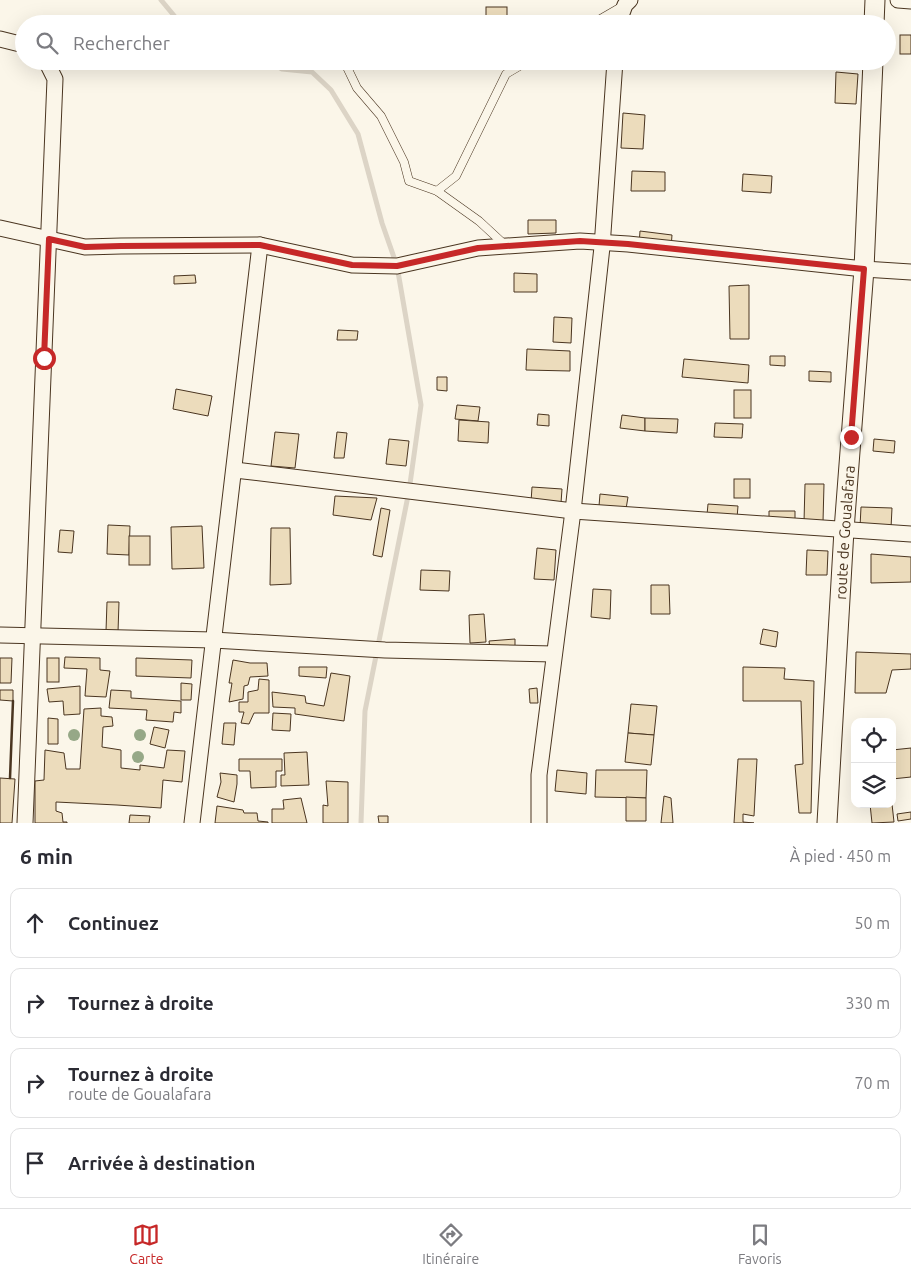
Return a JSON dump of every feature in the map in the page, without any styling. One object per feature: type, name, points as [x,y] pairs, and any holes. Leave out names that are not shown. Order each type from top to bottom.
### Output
[{"type":"street","points":[[874,15],[875,0]]},
{"type":"street","points":[[898,0],[911,1]]},
{"type":"street","points":[[620,15],[624,1]]},
{"type":"street","points":[[0,39],[15,43]]},
{"type":"street","points":[[25,823],[55,79],[50,70]]},
{"type":"street","points":[[539,823],[539,775],[574,512],[602,242],[614,70]]},
{"type":"street","name":"route de Goualafara","points":[[827,823],[844,530],[864,269],[873,70]]},
{"type":"street","points":[[0,228],[85,247],[260,245],[352,265],[397,266],[478,248],[580,241],[911,272]]},
{"type":"street","points":[[192,823],[260,245]]},
{"type":"street","points":[[235,470],[574,512],[911,534]]},
{"type":"street","points":[[0,635],[213,640],[374,649],[554,654]]},
{"type":"lane","points":[[605,15],[624,1]]},
{"type":"lane","points":[[348,70],[357,88],[381,116],[404,162],[409,181],[437,191],[479,221],[506,246]]},
{"type":"lane","points":[[437,191],[456,176],[506,74],[513,70]]},
{"type":"building","points":[[486,7],[507,7],[507,15],[486,15]]},
{"type":"building","points":[[900,35],[911,35],[911,54],[900,54]]},
{"type":"building","points":[[836,72],[858,74],[856,104],[835,103]]},
{"type":"building","points":[[623,113],[645,115],[643,149],[621,148]]},
{"type":"building","points":[[632,171],[665,172],[665,191],[631,191]]},
{"type":"building","points":[[743,174],[772,176],[771,193],[742,191]]},
{"type":"building","points":[[528,220],[556,220],[556,233],[528,234]]},
{"type":"building","points":[[640,231],[672,235],[671,248],[639,245]]},
{"type":"building","points":[[514,273],[537,274],[537,292],[514,292]]},
{"type":"building","points":[[195,275],[196,283],[174,284],[174,276]]},
{"type":"building","points":[[749,285],[749,339],[730,339],[729,286]]},
{"type":"building","points":[[554,317],[572,318],[571,343],[553,342]]},
{"type":"building","points":[[338,330],[358,331],[357,340],[337,340]]},
{"type":"building","points":[[527,349],[570,351],[570,371],[526,370]]},
{"type":"building","points":[[770,356],[785,356],[785,366],[770,365]]},
{"type":"building","points":[[684,359],[749,365],[748,383],[682,377]]},
{"type":"building","points":[[809,371],[831,372],[831,382],[809,381]]},
{"type":"building","points":[[437,377],[447,377],[447,391],[437,390]]},
{"type":"building","points":[[176,389],[212,396],[208,416],[173,409]]},
{"type":"building","points":[[734,390],[751,390],[751,418],[734,418]]},
{"type":"building","points":[[457,405],[480,407],[478,421],[455,419]]},
{"type":"building","points":[[538,414],[549,415],[549,426],[537,425]]},
{"type":"building","points":[[622,415],[645,418],[645,431],[620,428]]},
{"type":"building","points":[[645,418],[678,419],[677,433],[645,431]]},
{"type":"building","points":[[459,420],[489,422],[488,443],[458,441]]},
{"type":"building","points":[[715,423],[743,424],[742,438],[714,437]]},
{"type":"building","points":[[275,432],[299,434],[295,468],[271,466]]},
{"type":"building","points":[[337,432],[347,433],[344,458],[334,458]]},
{"type":"building","points":[[389,439],[409,441],[406,466],[386,464]]},
{"type":"building","points":[[874,439],[895,441],[894,453],[873,451]]},
{"type":"building","points":[[734,479],[750,479],[750,498],[734,498]]},
{"type":"building","points":[[805,484],[824,484],[823,522],[804,522]]},
{"type":"building","points":[[532,487],[562,489],[561,503],[531,502]]},
{"type":"building","points":[[600,494],[628,497],[626,509],[599,506]]},
{"type":"building","points":[[335,496],[377,498],[371,520],[333,515]]},
{"type":"building","points":[[708,504],[738,506],[737,518],[707,515]]},
{"type":"building","points":[[861,507],[892,508],[891,528],[860,527]]},
{"type":"building","points":[[381,508],[390,510],[382,557],[373,555]]},
{"type":"building","points":[[769,511],[795,511],[795,522],[769,521]]},
{"type":"building","points":[[108,525],[130,526],[129,555],[107,554]]},
{"type":"building","points":[[202,526],[204,568],[172,569],[171,527]]},
{"type":"building","points":[[271,528],[290,528],[291,584],[270,585]]},
{"type":"building","points":[[60,530],[74,531],[72,553],[58,552]]},
{"type":"building","points":[[129,536],[150,536],[150,565],[129,565]]},
{"type":"building","points":[[537,548],[556,550],[554,580],[534,579]]},
{"type":"building","points":[[807,550],[828,551],[827,575],[806,575]]},
{"type":"building","points":[[871,554],[911,557],[911,582],[871,583]]},
{"type":"building","points":[[421,570],[450,571],[449,591],[420,590]]},
{"type":"building","points":[[651,585],[669,585],[670,614],[651,614]]},
{"type":"building","points":[[593,589],[611,590],[610,619],[591,617]]},
{"type":"building","points":[[107,602],[119,602],[118,632],[106,631]]},
{"type":"building","points":[[484,614],[486,642],[470,643],[469,615]]},
{"type":"building","points":[[763,629],[778,632],[776,647],[760,644]]},
{"type":"building","points":[[515,639],[515,648],[490,649],[489,641]]},
{"type":"building","points":[[856,652],[911,654],[911,669],[892,670],[886,693],[855,693]]},
{"type":"building","points":[[65,657],[100,658],[100,670],[110,671],[106,697],[85,696],[87,669],[64,668]]},
{"type":"building","points":[[0,658],[12,658],[11,683],[0,683]]},
{"type":"building","points":[[47,658],[59,658],[59,682],[47,682]]},
{"type":"building","points":[[136,658],[192,660],[191,678],[136,676]]},
{"type":"building","points":[[233,660],[267,663],[268,676],[250,677],[248,685],[244,686],[243,699],[229,702],[232,683],[229,683]]},
{"type":"building","points":[[299,667],[327,667],[326,678],[299,676]]},
{"type":"building","points":[[743,667],[785,668],[784,679],[814,681],[811,813],[799,813],[795,765],[803,764],[801,701],[743,701]]},
{"type":"building","points":[[331,673],[350,676],[344,721],[295,714],[295,708],[273,707],[272,692],[305,696],[306,703],[324,706]]},
{"type":"building","points":[[259,679],[269,680],[269,713],[254,713],[249,724],[241,723],[244,712],[239,712],[239,702],[248,702],[248,692],[258,690]]},
{"type":"building","points":[[181,683],[192,684],[191,700],[181,700]]},
{"type":"building","points":[[80,686],[80,714],[64,715],[63,701],[49,702],[47,689]]},
{"type":"building","points":[[537,688],[538,703],[530,703],[529,689]]},
{"type":"building","points":[[0,690],[13,690],[13,701],[0,700]]},
{"type":"building","points":[[111,690],[131,691],[131,698],[181,701],[181,713],[174,712],[173,722],[146,720],[147,710],[109,708]]},
{"type":"building","points":[[631,704],[657,706],[654,735],[628,733]]},
{"type":"building","points":[[101,708],[101,716],[112,717],[113,726],[103,727],[102,747],[121,750],[121,768],[140,770],[140,765],[164,768],[167,750],[185,751],[182,782],[163,780],[161,808],[56,802],[56,811],[62,813],[63,822],[67,823],[35,823],[35,781],[44,780],[45,750],[64,753],[66,769],[80,769],[84,709]]},
{"type":"building","points":[[273,713],[291,714],[290,731],[272,730]]},
{"type":"building","points":[[48,718],[58,719],[58,744],[48,744]]},
{"type":"building","points":[[224,723],[236,723],[234,745],[222,744]]},
{"type":"building","points":[[154,727],[169,730],[165,748],[150,744]]},
{"type":"building","points":[[628,733],[654,735],[651,765],[625,762]]},
{"type":"building","points":[[911,748],[911,777],[896,779],[896,750]]},
{"type":"building","points":[[307,752],[309,785],[281,786],[281,775],[285,775],[284,753]]},
{"type":"building","points":[[239,759],[282,759],[282,771],[276,771],[276,787],[251,788],[250,771],[239,771]]},
{"type":"building","points":[[738,759],[757,759],[754,816],[743,814],[743,822],[754,823],[734,823]]},
{"type":"building","points":[[557,770],[587,773],[586,794],[555,791]]},
{"type":"building","points":[[596,770],[647,770],[646,798],[595,797]]},
{"type":"building","points":[[220,773],[237,775],[234,802],[217,797],[221,782]]},
{"type":"building","points":[[0,778],[15,779],[12,823],[0,823]]},
{"type":"building","points":[[326,781],[348,782],[348,823],[323,823],[323,805],[328,806]]},
{"type":"building","points":[[664,796],[671,798],[673,823],[661,823]]},
{"type":"building","points":[[626,797],[646,798],[646,821],[626,821]]},
{"type":"building","points":[[301,798],[307,823],[272,823],[272,809],[284,809],[283,800]]},
{"type":"building","points":[[217,806],[243,810],[244,813],[257,813],[258,821],[268,823],[215,823]]},
{"type":"building","points":[[870,808],[892,808],[894,822],[872,823]]},
{"type":"building","points":[[911,812],[911,819],[898,821],[897,814]]},
{"type":"building","points":[[130,815],[150,816],[149,823],[129,823]]},
{"type":"building","points":[[378,816],[388,816],[388,823],[379,823]]},
{"type":"waterway","points":[[161,0],[174,15]]},
{"type":"waterway","points":[[292,70],[312,72],[331,90],[358,134],[382,223],[397,266],[421,405],[409,491],[365,711],[361,823]]},
{"type":"wall","points":[[10,778],[13,701]]},
{"type":"route","points":[[44,358],[49,239],[85,247],[260,245],[352,265],[397,266],[478,248],[580,241],[628,244],[864,269],[851,437]]}]
